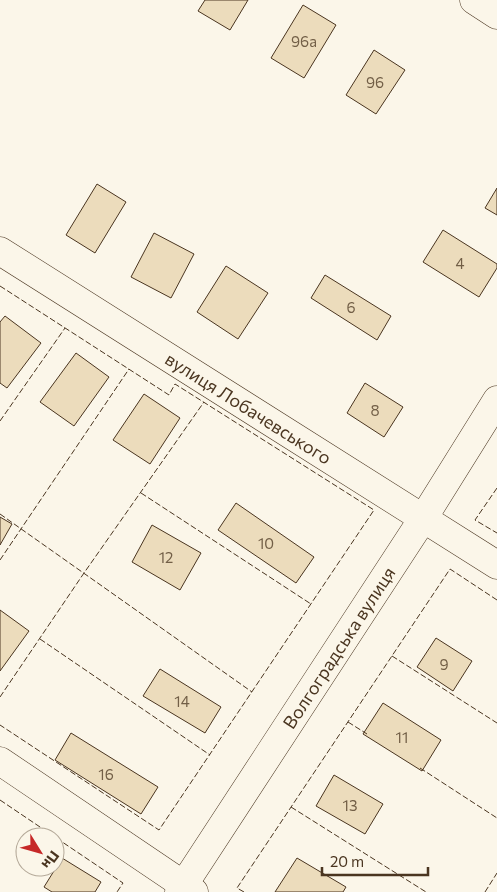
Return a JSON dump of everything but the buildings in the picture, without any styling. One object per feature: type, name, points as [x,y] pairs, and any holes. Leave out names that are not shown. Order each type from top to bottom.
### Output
[{"type":"street","points":[[474,0],[497,15]]},
{"type":"street","name":"вулиця Лобачевського","points":[[0,251],[497,565]]},
{"type":"street","name":"Волгоградська вулиця","points":[[185,890],[424,518],[497,400]]},
{"type":"street","points":[[0,761],[185,890]]},
{"type":"fence","points":[[0,286],[169,395],[175,384],[374,510],[159,830],[0,725]]},
{"type":"fence","points":[[0,421],[65,328]]},
{"type":"fence","points":[[0,560],[129,369]]},
{"type":"fence","points":[[0,697],[204,402]]},
{"type":"fence","points":[[497,488],[475,520],[497,533]]},
{"type":"fence","points":[[141,493],[311,604]]},
{"type":"fence","points":[[0,514],[252,692]]},
{"type":"fence","points":[[244,892],[237,888],[450,569],[497,600]]},
{"type":"fence","points":[[40,639],[210,755]]},
{"type":"fence","points":[[392,656],[497,723]]},
{"type":"fence","points":[[348,722],[367,734]]},
{"type":"fence","points":[[420,768],[497,818]]},
{"type":"fence","points":[[0,800],[123,883],[117,892]]},
{"type":"fence","points":[[291,807],[426,892]]},
{"type":"fence","points":[[485,892],[497,873]]}]
